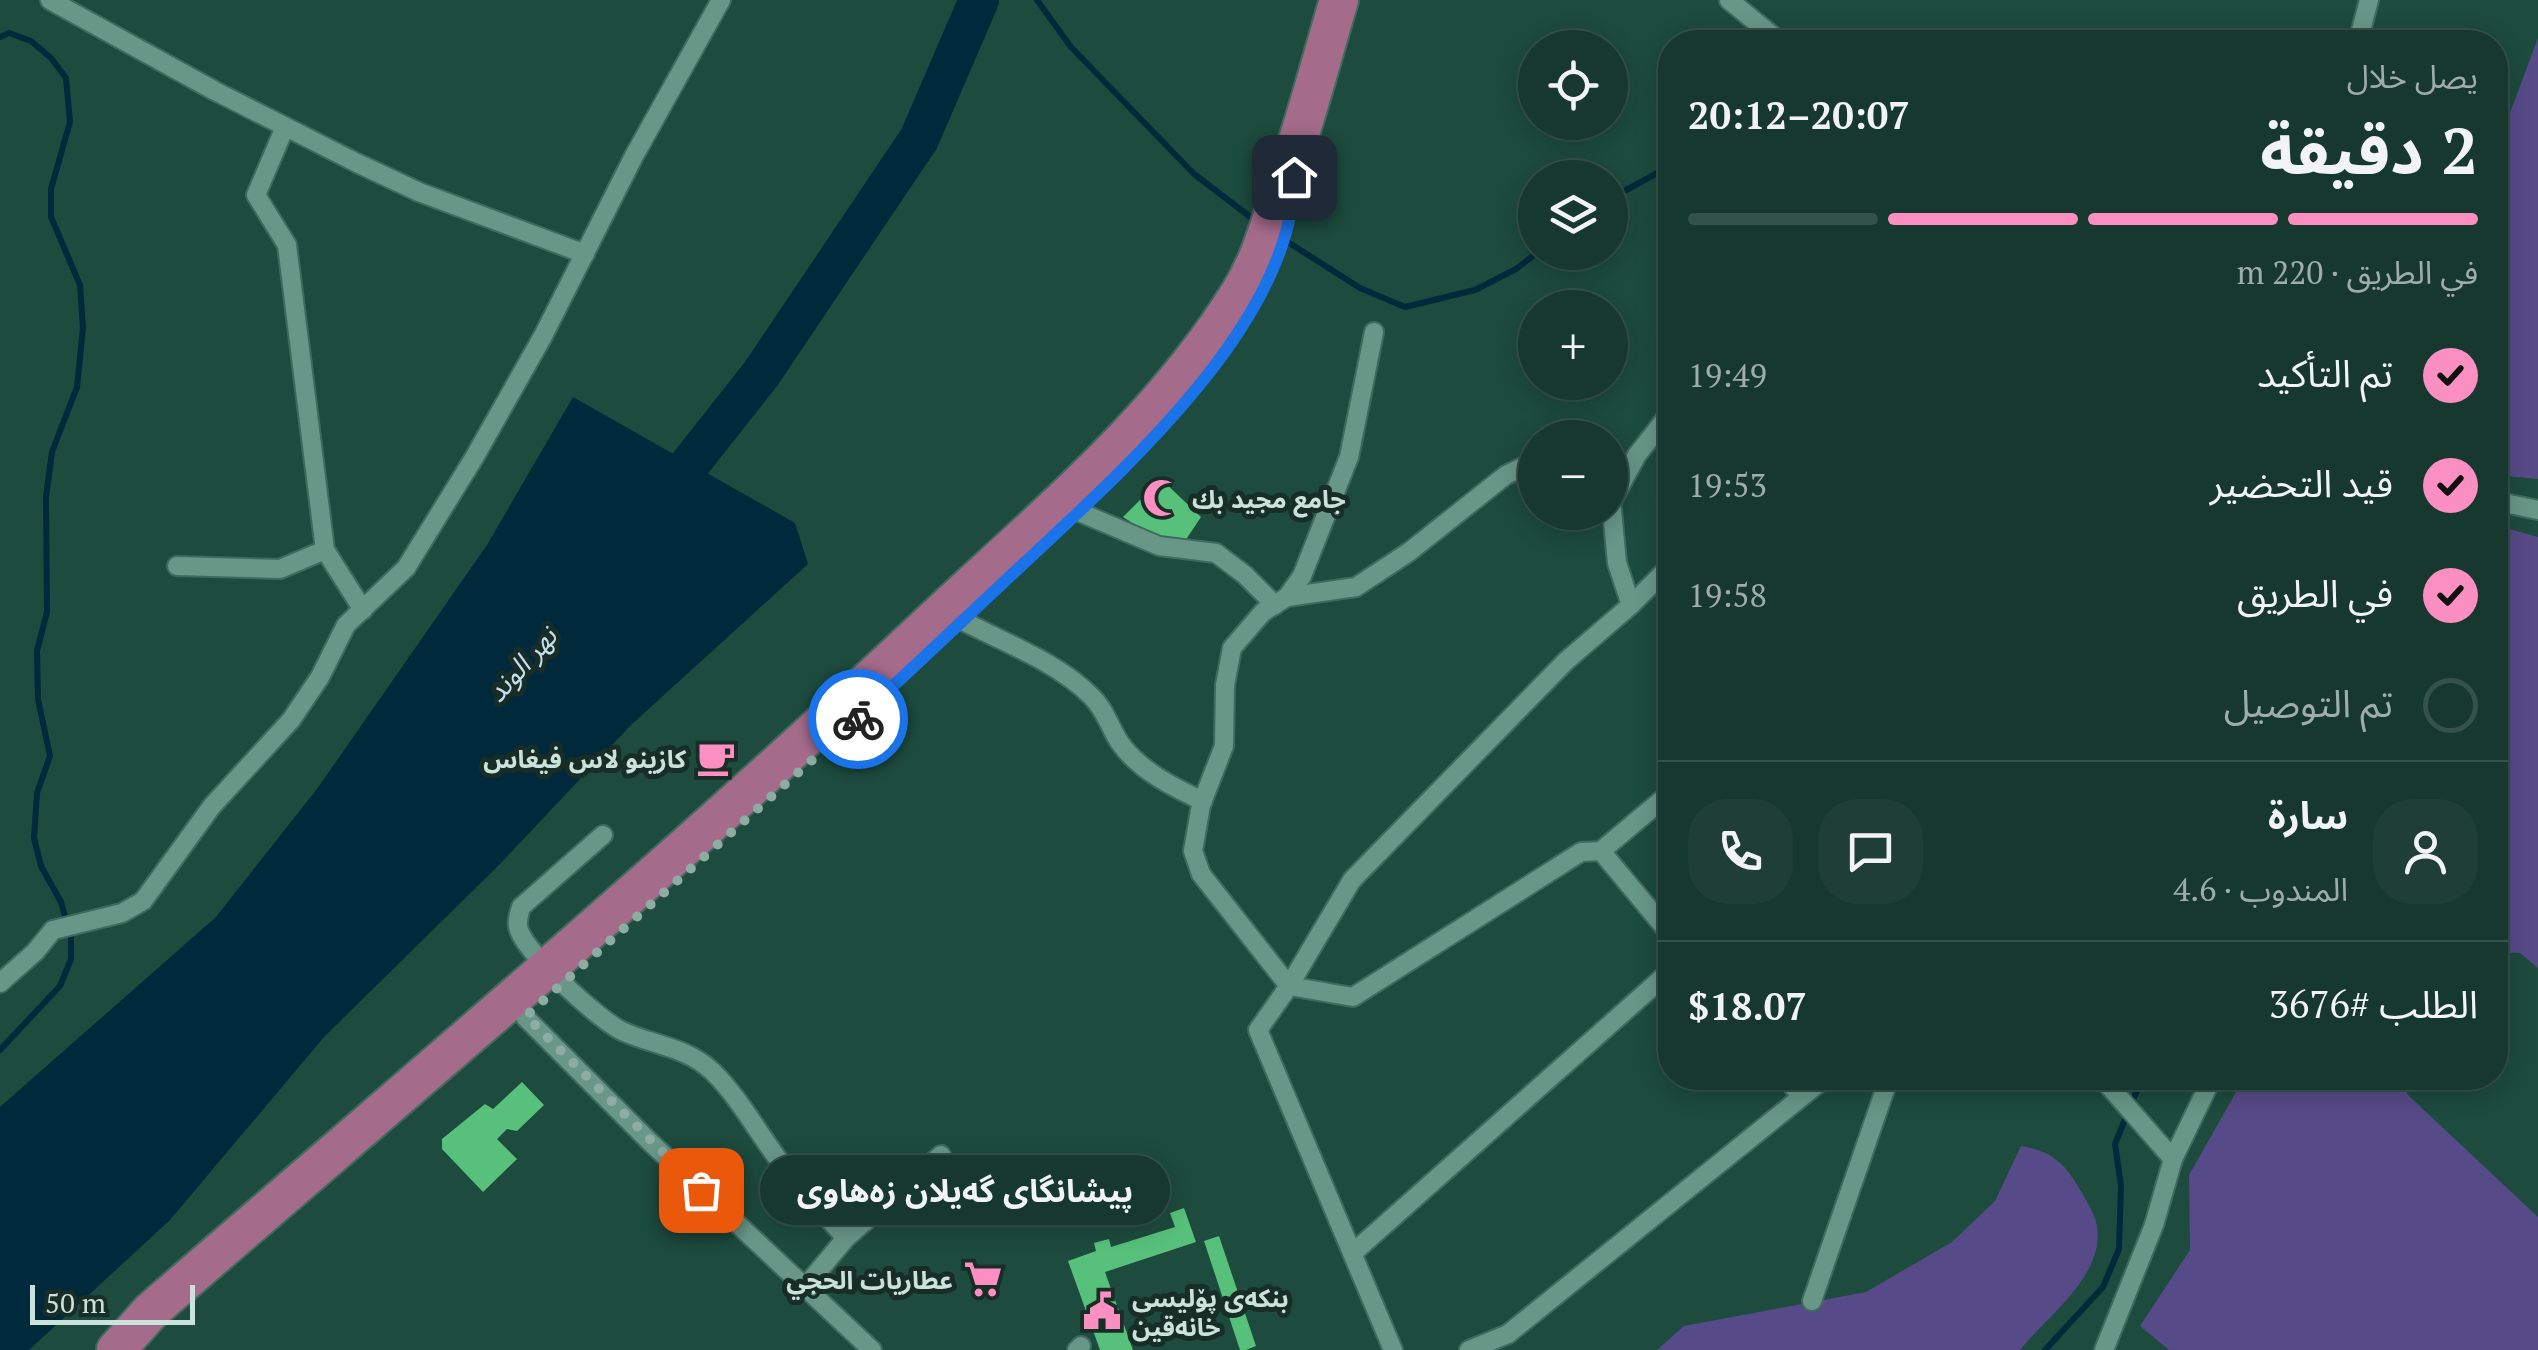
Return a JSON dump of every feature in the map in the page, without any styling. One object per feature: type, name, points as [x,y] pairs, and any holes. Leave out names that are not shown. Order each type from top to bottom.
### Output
[{"type":"main road","points":[[557,975],[1100,462],[1190,364],[1241,292],[1284,246],[1283,214],[1294,190],[1294,163],[1339,0]]},
{"type":"main road","points":[[142,1350],[518,1009],[818,757],[1079,512],[1196,388],[1258,302],[1264,269]]},
{"type":"main road","points":[[116,1350],[151,1311],[518,1009]]},
{"type":"street","points":[[50,0],[286,127],[419,192],[585,254]]},
{"type":"street","points":[[0,982],[54,930],[122,913],[144,901],[212,806],[291,720],[320,677],[346,625],[406,568],[474,458],[721,0]]},
{"type":"street","points":[[1730,0],[1766,30]]},
{"type":"street","points":[[2361,30],[2368,0]]},
{"type":"street","points":[[286,127],[256,195],[287,245],[325,550],[363,610]]},
{"type":"street","points":[[1374,332],[1349,457],[1302,576],[1281,601],[1245,630],[1232,648],[1225,685],[1224,746],[1203,801],[1193,850],[1196,863],[1289,986],[1353,997],[1581,852],[1601,852],[1658,803]]},
{"type":"street","points":[[1628,469],[1658,428]]},
{"type":"street","points":[[1079,512],[1160,546],[1216,553],[1281,601],[1356,587],[1518,470]]},
{"type":"street","points":[[2508,504],[2538,510]]},
{"type":"street","points":[[1615,530],[1617,563],[1632,605]]},
{"type":"street","points":[[177,566],[280,570],[325,550]]},
{"type":"street","points":[[1393,1350],[1258,1030],[1352,880],[1566,661],[1658,578]]},
{"type":"street","points":[[963,621],[1037,659],[1079,686],[1099,705],[1129,754],[1171,786],[1203,801]]},
{"type":"street","points":[[603,835],[521,907],[518,929],[596,1015],[620,1030],[679,1048],[709,1068],[782,1164],[846,1238]]},
{"type":"street","points":[[1601,852],[1658,920]]},
{"type":"street","points":[[1354,1252],[1658,982]]},
{"type":"street","points":[[518,1009],[649,1141],[872,1350]]},
{"type":"street","points":[[1796,1090],[1801,1096]]},
{"type":"street","points":[[1469,1350],[1508,1334],[1809,1090]]},
{"type":"street","points":[[1812,1301],[1885,1090]]},
{"type":"street","points":[[2112,1090],[2174,1159]]},
{"type":"street","points":[[2104,1350],[2154,1225],[2174,1159],[2206,1090]]},
{"type":"street","points":[[805,1287],[846,1238],[941,1154]]},
{"type":"shaded area","points":[[2538,38],[2538,479],[2508,476],[2508,118]]},
{"type":"shaded area","points":[[2508,529],[2538,537],[2538,968],[2520,953],[2508,953]]},
{"type":"shaded area","points":[[2237,1090],[2406,1090],[2538,1217],[2538,1350],[2169,1350],[2140,1326],[2190,1250],[2189,1175]]},
{"type":"shaded area","points":[[2021,1146],[2047,1153],[2071,1175],[2094,1215],[2097,1244],[2092,1262],[2072,1294],[2020,1350],[1657,1350],[1684,1326],[1866,1292],[1952,1242],[1995,1201]]},
{"type":"water","points":[[573,397],[795,523],[808,564],[631,725],[499,865],[324,1037],[170,1220],[29,1350],[0,1350],[0,1107],[216,917],[317,789],[487,545]]},
{"type":"building","name":"جامع مجيد بك","points":[[1161,479],[1201,517],[1183,544],[1162,542],[1123,517]]},
{"type":"building","points":[[522,1082],[544,1105],[517,1131],[507,1129],[497,1139],[517,1159],[483,1192],[442,1149],[442,1139],[485,1104],[493,1109]]},
{"type":"building","name":"بنکەی پۆلیسی خانەقین","points":[[1184,1208],[1196,1242],[1105,1272],[1133,1350],[1100,1350],[1068,1261],[1096,1251],[1094,1243],[1109,1239],[1111,1247],[1175,1227],[1170,1213]]},
{"type":"building","points":[[1219,1236],[1256,1346],[1246,1350],[1240,1350],[1204,1241]]},
{"type":"waterway","name":"نهر الوند","points":[[656,507],[761,374],[919,139],[979,0]]},
{"type":"waterway","points":[[1037,0],[1071,47],[1194,174],[1257,222]]},
{"type":"waterway","points":[[0,37],[9,33],[31,41],[66,78],[70,122],[51,189],[51,217],[80,285],[83,328],[77,387],[52,452],[46,497],[47,612],[37,651],[38,699],[50,756],[37,793],[34,838],[41,866],[61,902],[71,937],[71,959],[60,986],[0,1050]]},
{"type":"waterway","points":[[1628,189],[1658,173]]},
{"type":"waterway","points":[[1280,237],[1360,288],[1405,307],[1475,290],[1518,267]]},
{"type":"waterway","points":[[2045,1350],[2103,1287],[2119,1249],[2121,1186],[2115,1144],[2137,1090]]},
{"type":"way so far","points":[[701,1190],[526,1016],[858,719]]},
{"type":"place","name":"جامع مجيد بك","points":[[1162,498]]},
{"type":"place","name":"كازينو لاس فيغاس","points":[[716,758]]},
{"type":"place","name":"پیشانگای گەیلان زەهاوی","points":[[701,1190]]},
{"type":"place","name":"عطاريات الحجي","points":[[983,1279]]},
{"type":"place","name":"بنکەی پۆلیسی خانەقین","points":[[1102,1311]]},
{"type":"route","points":[[858,719],[1079,512],[1146,445],[1205,376],[1258,302],[1278,260],[1288,232],[1294,177]]}]
